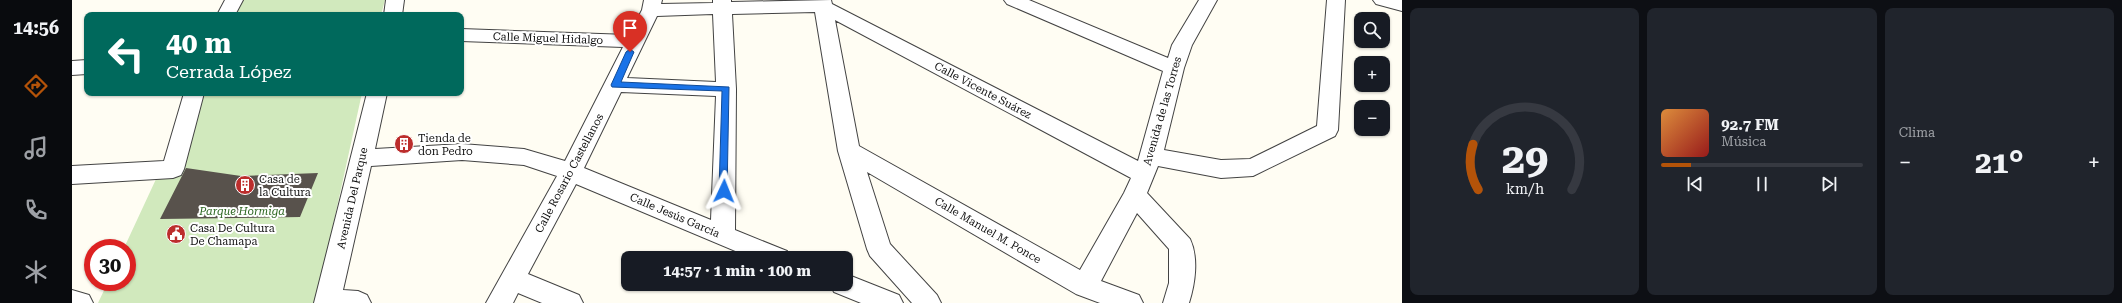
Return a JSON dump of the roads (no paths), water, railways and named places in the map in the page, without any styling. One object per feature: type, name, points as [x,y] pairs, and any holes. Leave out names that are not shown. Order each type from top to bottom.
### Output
[{"type":"street","points":[[228,12],[234,0]]},
{"type":"street","points":[[393,12],[395,0]]},
{"type":"street","points":[[1013,0],[1174,68]]},
{"type":"street","name":"Avenida de las Torres","points":[[1085,286],[1143,175],[1182,44],[1208,0]]},
{"type":"street","points":[[1176,303],[1182,283],[1181,246],[1143,175],[1253,167],[1327,130],[1336,0]]},
{"type":"street","points":[[1382,0],[1402,5]]},
{"type":"street","points":[[652,5],[822,3],[849,151],[879,249],[928,303]]},
{"type":"street","name":"Calle Vicente Suárez","points":[[822,3],[1143,175]]},
{"type":"street","name":"Calle Rosario Castellanos","points":[[499,303],[571,172],[615,85],[652,5]]},
{"type":"street","points":[[722,5],[726,89],[723,236]]},
{"type":"street","name":"Calle Miguel Hidalgo","points":[[464,35],[635,41]]},
{"type":"street","points":[[72,68],[84,67]]},
{"type":"street","points":[[615,85],[726,89]]},
{"type":"street","points":[[72,175],[173,169],[193,96]]},
{"type":"street","name":"Avenida Del Parque","points":[[328,301],[376,96]]},
{"type":"street","name":"Calle Manuel M. Ponce","points":[[849,151],[1085,286],[1130,303]]},
{"type":"street","name":"Calle Jesús García","points":[[362,158],[470,153],[524,157],[571,172],[760,251]]},
{"type":"street","points":[[513,279],[570,303]]},
{"type":"street","points":[[853,288],[890,303]]},
{"type":"street","points":[[72,301],[80,303]]},
{"type":"street","points":[[328,301],[358,303]]},
{"type":"place","name":"Tienda de don Pedro","points":[[404,144]]},
{"type":"place","name":"Casa de la Cultura","points":[[245,185]]},
{"type":"place","name":"Casa De Cultura De Chamapa","points":[[176,234]]},
{"type":"park label","name":"Parque Hormiga","points":[[242,211]]}]
